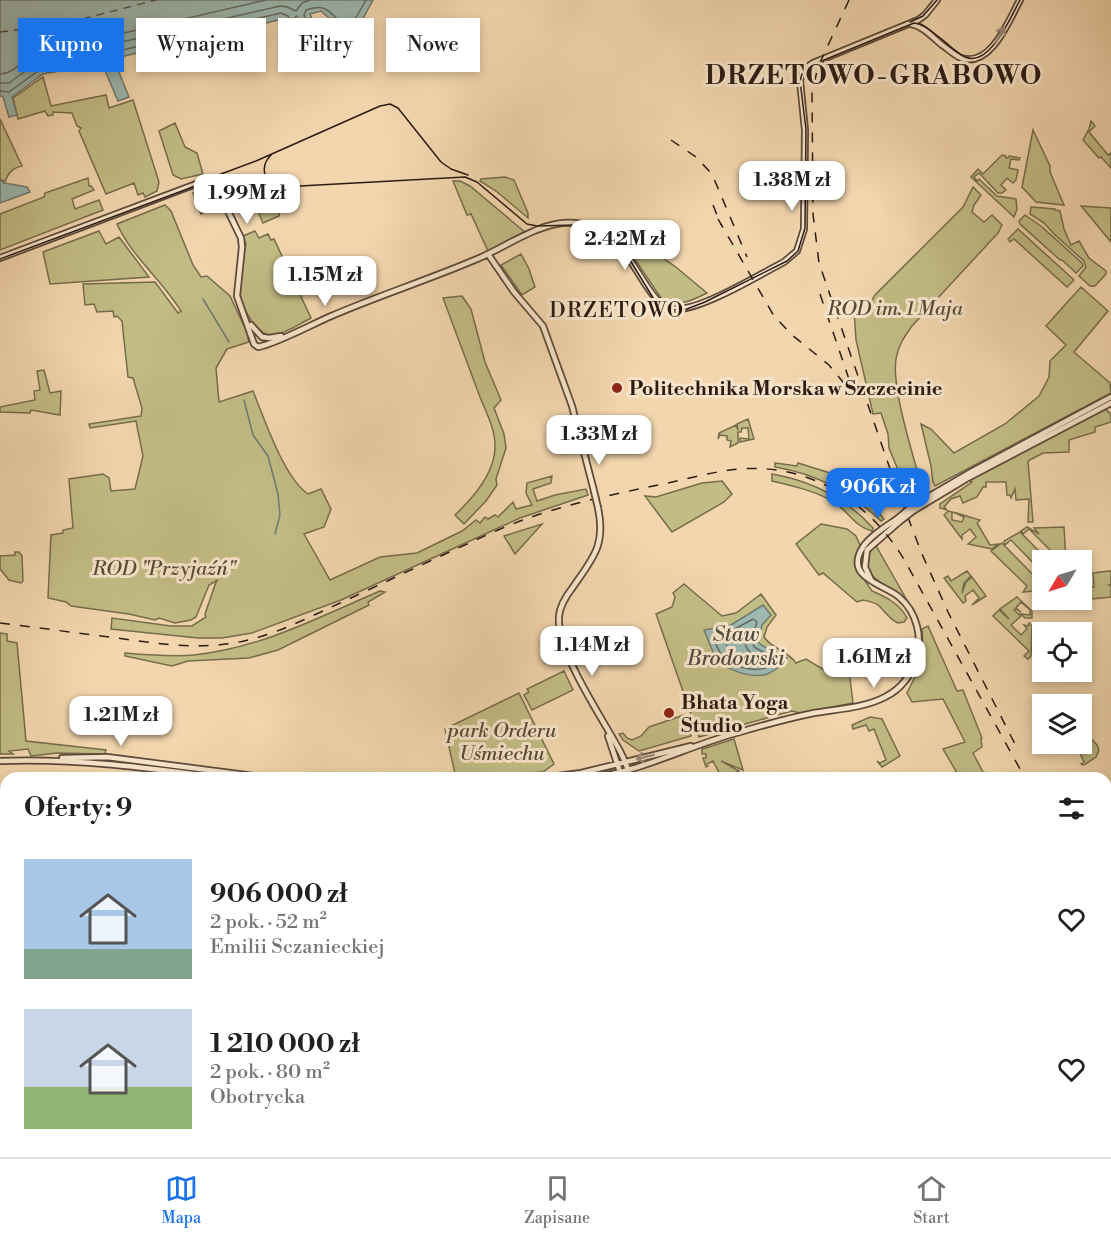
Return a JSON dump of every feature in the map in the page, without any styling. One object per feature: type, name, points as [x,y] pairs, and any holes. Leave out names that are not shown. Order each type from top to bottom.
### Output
[{"type":"street","points":[[0,258],[212,178],[241,240],[236,291],[256,346],[263,346],[458,267],[553,225],[587,226],[607,236],[624,250],[658,303],[668,308],[678,309],[692,306],[787,261],[797,251],[804,225],[805,133],[800,81],[806,67],[923,17],[937,0]]},
{"type":"street","points":[[908,24],[920,27],[955,55],[973,58],[984,54],[994,46],[1020,0]]},
{"type":"street","points":[[488,254],[514,292],[544,329],[572,406],[598,508],[601,531],[597,551],[564,600],[559,619],[562,639],[569,656],[625,762],[628,772],[699,744]]},
{"type":"street","points":[[241,307],[253,329],[265,341],[263,346]]},
{"type":"street","points":[[254,341],[257,337],[270,338],[298,331]]},
{"type":"street","points":[[583,772],[699,744],[802,715],[871,702],[885,697],[900,687],[915,661],[918,631],[912,614],[903,600],[869,578],[865,569],[868,545],[912,509],[977,468],[1111,397]]},
{"type":"street","points":[[912,509],[1111,402]]},
{"type":"street","points":[[606,727],[620,772]]},
{"type":"street","points":[[0,760],[107,757],[223,772]]},
{"type":"street","points":[[56,759],[178,772]]},
{"type":"green space","points":[[43,77],[51,106],[106,95],[109,108],[133,100],[159,182],[157,191],[145,197],[143,193],[138,195],[134,183],[106,194],[79,131],[81,128],[77,126],[72,113],[53,112],[53,115],[48,116],[45,111],[18,119],[13,98]]},
{"type":"green space","points":[[0,119],[22,166],[11,171],[5,182],[0,179]]},
{"type":"green space","points":[[1091,121],[1095,126],[1089,132],[1108,155],[1111,153],[1111,168],[1083,140]]},
{"type":"green space","points":[[175,123],[185,147],[197,153],[203,174],[181,179],[173,175],[159,131]]},
{"type":"green space","points":[[1033,130],[1050,166],[1050,172],[1064,205],[1036,202],[1022,187]]},
{"type":"green space","points":[[1002,155],[1006,158],[1009,156],[1020,158],[1019,160],[1011,159],[1009,168],[1018,170],[1013,183],[1007,178],[1001,185],[1006,190],[998,193],[979,173],[974,177],[997,196],[1016,199],[1017,209],[1014,217],[971,177],[978,169],[983,174]]},
{"type":"green space","points":[[505,177],[514,180],[528,218],[496,191],[480,181],[481,179]]},
{"type":"green space","points":[[88,178],[89,186],[94,190],[72,199],[75,209],[99,200],[103,210],[0,250],[0,214],[44,197],[45,193]]},
{"type":"green space","points":[[453,181],[460,181],[470,186],[526,233],[488,251],[471,214],[467,215]]},
{"type":"green space","name":"ROD im. 1 Maja","points":[[973,187],[981,195],[972,212],[984,222],[992,215],[1002,225],[998,233],[912,326],[898,350],[896,359],[895,372],[900,406],[923,492],[911,501],[889,448],[888,434],[881,413],[873,414],[856,340],[854,310],[866,311],[875,295],[963,207]]},
{"type":"green space","points":[[206,188],[212,190],[220,205],[201,214],[193,193]]},
{"type":"green space","points":[[283,190],[279,216],[263,223],[251,196],[278,194]]},
{"type":"green space","name":"ROD \"Przyjaźń\"","points":[[165,205],[171,211],[193,265],[201,277],[207,276],[230,296],[246,330],[249,342],[227,349],[216,368],[219,402],[253,391],[276,447],[291,475],[308,494],[321,489],[331,509],[324,527],[304,534],[330,580],[380,557],[417,553],[462,531],[476,520],[480,523],[485,517],[488,519],[495,515],[498,517],[513,502],[516,509],[532,505],[526,493],[527,483],[552,476],[551,483],[533,489],[537,501],[586,489],[588,495],[520,518],[341,600],[252,633],[222,638],[198,638],[111,629],[112,618],[171,626],[192,626],[206,617],[205,614],[218,580],[209,585],[196,617],[175,623],[159,618],[155,620],[71,606],[66,602],[48,598],[51,535],[73,528],[69,479],[103,474],[109,478],[111,491],[135,489],[143,456],[136,421],[90,428],[89,424],[141,416],[142,408],[133,378],[128,377],[122,321],[117,316],[114,317],[113,311],[97,312],[94,304],[85,305],[83,284],[155,282],[178,313],[181,311],[139,258],[117,224]]},
{"type":"green space","points":[[1031,207],[1060,211],[1071,245],[1079,241],[1089,258],[1106,271],[1095,286],[1090,286],[1079,276],[1086,267],[1084,261],[1044,223],[1030,214]]},
{"type":"green space","points":[[1082,207],[1111,208],[1111,242]]},
{"type":"green space","points":[[1025,215],[1041,226],[1082,263],[1083,266],[1076,273],[1020,224],[1019,221]]},
{"type":"green space","points":[[1018,229],[1074,280],[1067,287],[1014,239],[1010,242],[1008,239]]},
{"type":"green space","points":[[99,231],[106,244],[119,237],[149,277],[50,284],[43,252]]},
{"type":"green space","points":[[255,231],[259,238],[268,234],[271,240],[274,239],[311,318],[273,335],[262,332],[256,327],[240,295],[240,276],[246,244],[243,236]]},
{"type":"green space","points":[[634,237],[707,293],[690,301],[678,303],[661,298],[626,246]]},
{"type":"green space","points":[[521,254],[535,287],[522,295],[501,265]]},
{"type":"green space","points":[[1081,287],[1108,311],[1074,352],[1110,383],[1111,393],[935,486],[921,424],[931,429],[954,453],[1005,424],[1039,396],[1049,377],[1050,361],[1066,345],[1046,326]]},
{"type":"green space","points":[[462,296],[471,309],[485,362],[501,400],[494,408],[504,434],[506,448],[496,479],[497,485],[486,501],[464,524],[455,515],[469,501],[488,474],[495,445],[490,421],[443,298]]},
{"type":"green space","points":[[44,370],[50,393],[61,391],[60,415],[31,410],[30,413],[0,412],[0,407],[35,400],[34,391],[40,390],[37,371]]},
{"type":"green space","points":[[1106,409],[1111,413],[1111,422],[1095,427],[1095,432],[1069,440],[1069,452],[1043,453],[1028,461],[1033,522],[1028,522],[1029,499],[1016,500],[1015,489],[1011,498],[1007,495],[1006,482],[986,482],[986,487],[983,487],[977,497],[963,503],[960,496],[951,499],[944,507],[947,510],[940,508],[940,504],[972,482],[970,481],[973,477],[1093,413]]},
{"type":"green space","points":[[748,419],[754,439],[740,442],[740,438],[749,439],[748,428],[742,428],[741,432],[738,432],[738,443],[730,447],[731,441],[727,440],[727,436],[720,435],[718,439],[719,433],[736,425],[738,430],[737,424]]},
{"type":"green space","points":[[775,463],[797,466],[798,463],[830,473],[872,504],[884,519],[881,521],[857,501],[832,486],[805,474],[775,467]]},
{"type":"green space","points":[[772,474],[801,481],[827,492],[863,517],[873,528],[872,531],[861,526],[840,507],[820,495],[772,481]]},
{"type":"green space","points":[[722,481],[732,494],[724,502],[672,532],[645,496],[656,497],[702,483]]},
{"type":"green space","points":[[948,511],[952,512],[952,520],[962,522],[964,517],[953,512],[980,520],[977,523],[990,545],[998,544],[992,549],[968,544],[976,537],[970,529],[962,535],[962,539],[944,515]]},
{"type":"green space","points":[[542,524],[515,554],[504,536]]},
{"type":"green space","points":[[821,524],[847,529],[856,536],[860,545],[857,569],[872,591],[887,598],[901,609],[907,618],[904,622],[898,623],[875,603],[863,600],[857,602],[823,573],[819,575],[796,544]]},
{"type":"green space","points":[[1027,527],[1039,534],[1034,528],[1064,527],[1065,550],[1050,550],[1029,529],[1023,534],[1021,531]]},
{"type":"green space","points":[[1020,532],[1038,550],[1032,550],[1032,562],[1011,540],[1005,545],[1004,541]]},
{"type":"green space","points":[[1002,543],[1032,574],[1032,591],[1023,592],[1027,586],[991,551]]},
{"type":"green space","points":[[875,544],[908,602],[875,579],[869,572],[866,564],[868,555]]},
{"type":"green space","points":[[15,552],[19,552],[22,556],[23,581],[21,583],[9,580],[0,569],[0,556],[15,555]]},
{"type":"green space","points":[[967,571],[971,576],[964,583],[962,593],[966,582],[972,577],[986,596],[972,605],[979,598],[973,590],[965,596],[966,601],[963,603],[944,578],[948,576],[951,581]]},
{"type":"green space","points":[[1111,571],[1111,584],[1109,585],[1111,586],[1111,597],[1092,599],[1093,573]]},
{"type":"green space","points":[[684,584],[722,616],[736,613],[761,594],[776,615],[767,627],[764,637],[767,641],[796,663],[806,659],[831,674],[845,664],[849,671],[853,703],[800,713],[792,711],[699,737],[656,614],[672,607],[675,597],[673,593]]},
{"type":"green space","points":[[380,591],[385,592],[368,602],[369,605],[278,650],[249,658],[188,661],[172,666],[125,656],[125,653],[194,655],[243,646],[312,621]]},
{"type":"green space","points":[[1017,597],[1032,611],[1032,618],[1025,618],[1021,614],[1030,615],[1030,610],[1021,602],[1016,608],[1021,612],[1014,610],[1021,616],[1011,625],[1021,635],[1027,629],[1024,625],[1028,626],[1029,623],[1032,626],[1031,656],[1028,659],[1024,656],[1029,651],[993,616],[999,610],[1009,619],[1000,609]]},
{"type":"green space","points":[[928,626],[957,691],[963,690],[982,738],[982,747],[973,753],[983,772],[956,772],[943,749],[965,742],[943,699],[912,702],[907,693],[920,667],[923,653],[922,629]]},
{"type":"green space","points":[[0,633],[7,634],[7,641],[17,643],[26,741],[106,750],[105,754],[57,753],[31,756],[28,749],[9,751],[13,754],[0,754]]},
{"type":"green space","points":[[564,671],[573,690],[532,710],[524,695],[529,692],[527,689]]},
{"type":"green space","name":"park Orderu Uśmiechu","points":[[519,693],[554,764],[543,772],[455,772],[445,729]]},
{"type":"green space","points":[[684,715],[691,736],[639,751],[623,740],[619,734],[623,733],[632,740],[641,736],[649,727]]},
{"type":"green space","points":[[870,717],[882,719],[900,756],[882,767],[877,761],[880,763],[886,760],[874,729],[869,731],[866,725],[853,729],[852,725]]},
{"type":"green space","points":[[734,739],[743,770],[721,761],[739,771],[719,772],[713,761],[706,767],[703,758],[706,758],[706,754],[702,754],[702,749]]},
{"type":"green space","points":[[1092,740],[1099,750],[1096,757],[1084,765],[1081,764],[1084,762],[1080,754],[1092,754]]},
{"type":"water","points":[[0,0],[373,0],[363,18],[329,18],[321,11],[310,14],[312,18],[298,18],[297,16],[295,18],[278,18],[278,20],[266,23],[266,18],[136,18],[136,53],[124,56],[124,18],[18,18],[18,72],[54,72],[43,74],[12,97],[17,115],[9,117],[3,97],[0,96]]},
{"type":"water","points":[[106,72],[119,72],[129,97],[118,101]]},
{"type":"water","points":[[0,180],[4,183],[27,187],[30,192],[0,203]]},
{"type":"water","name":"Staw Brodowski","points":[[763,605],[771,615],[762,625],[758,642],[787,658],[786,661],[772,672],[761,675],[738,672],[724,665],[715,656],[704,630],[731,625]]},
{"type":"waterway","points":[[203,299],[229,342]]},
{"type":"waterway","points":[[244,400],[253,435],[268,456],[278,494],[280,515],[275,534]]},
{"type":"ferry route","points":[[0,32],[63,24],[156,0]]},
{"type":"tram line","points":[[910,22],[923,16],[937,0]]},
{"type":"tram line","points":[[0,259],[206,182],[245,189],[465,177],[477,182],[527,224],[575,225],[603,234],[628,257],[655,301],[663,308],[687,309],[787,261],[798,251],[805,228],[806,129],[800,81],[807,67],[914,23],[927,28],[965,57],[974,58],[983,55],[999,39],[1020,0]]},
{"type":"tram line","points":[[205,180],[256,161],[380,106],[390,104],[398,108],[441,162],[451,169],[468,175]]},
{"type":"tram line","points":[[272,154],[265,164],[265,174],[274,186],[280,188]]},
{"type":"railway","points":[[849,0],[818,67],[812,92],[813,214],[819,263],[897,489],[922,554],[948,612],[1019,752]]},
{"type":"railway","points":[[671,140],[696,157],[712,174],[747,257]]},
{"type":"railway","points":[[713,205],[721,225]]},
{"type":"railway","points":[[718,219],[774,316],[792,335],[829,365],[848,388]]},
{"type":"railway","points":[[820,294],[850,382],[862,406]]},
{"type":"railway","points":[[0,623],[182,645],[215,645],[248,640],[294,624],[498,530],[540,514],[603,497],[712,473],[740,469],[766,469],[814,480],[836,491],[856,504],[891,540],[905,561],[1022,772]]},
{"type":"place","name":"Politechnika Morska w Szczecinie","points":[[617,388]]},
{"type":"place","name":"Bhata Yoga Studio","points":[[669,713]]},
{"type":"district","name":"DRZETOWO-GRABOWO","points":[[874,75]]},
{"type":"district","name":"DRZETOWO","points":[[617,310]]}]
